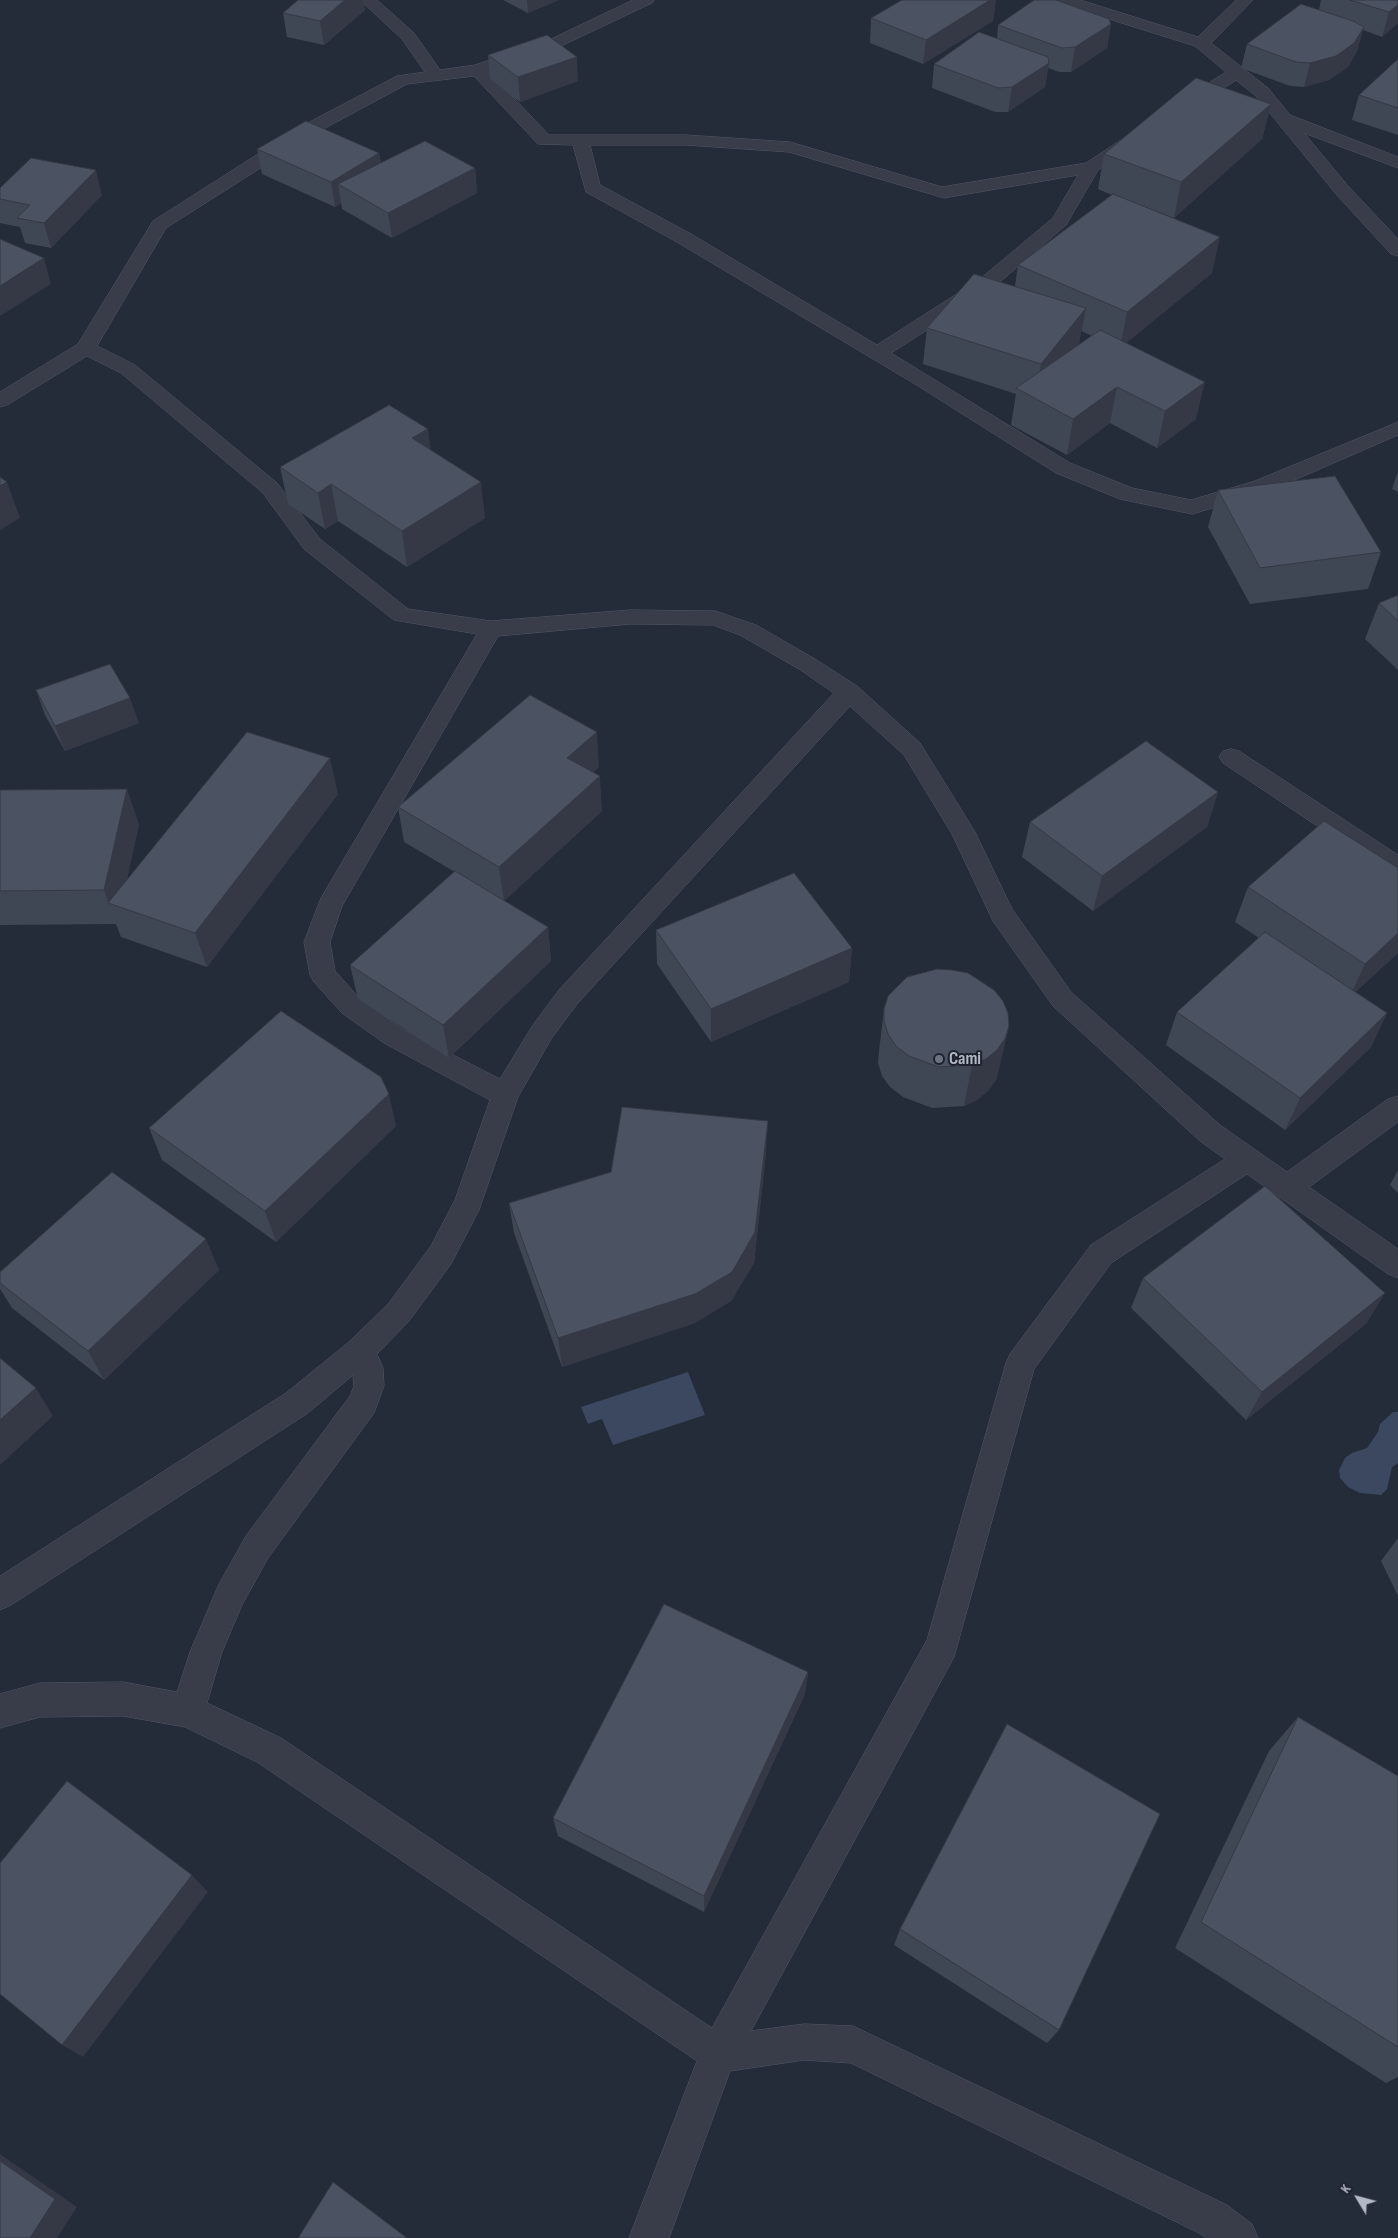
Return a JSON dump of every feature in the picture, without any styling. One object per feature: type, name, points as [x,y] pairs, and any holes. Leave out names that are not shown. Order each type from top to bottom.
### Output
[{"type":"street","points":[[368,0],[408,36],[436,76]]},
{"type":"street","points":[[0,400],[86,348],[159,225],[308,130],[403,80],[478,70],[554,43],[646,0]]},
{"type":"street","points":[[1064,0],[1201,43],[1262,92],[1342,190],[1398,250]]},
{"type":"street","points":[[1201,43],[1245,0]]},
{"type":"street","points":[[478,70],[544,140],[686,140],[790,147],[944,193],[946,191],[1091,167],[1148,130]]},
{"type":"street","points":[[1172,114],[1237,72]]},
{"type":"street","points":[[1284,118],[1398,163]]},
{"type":"street","points":[[580,140],[592,188],[684,238],[877,353],[1064,468],[1127,494],[1192,507],[1262,486],[1398,428]]},
{"type":"street","points":[[877,353],[987,283],[1060,221],[1091,167]]},
{"type":"street","points":[[86,348],[128,369],[270,488],[312,544],[402,615],[491,629],[630,617],[715,618],[748,630],[807,664],[849,692],[912,749],[963,832],[1002,914],[1062,999],[1210,1133],[1398,1265]]},
{"type":"street","points":[[491,629],[330,905],[317,942],[324,975],[351,1006],[393,1036],[505,1095]]},
{"type":"street","points":[[0,1594],[297,1403],[360,1352],[399,1312],[441,1255],[470,1202],[505,1095],[527,1055],[568,997],[849,692]]},
{"type":"street","points":[[1231,757],[1398,867]]},
{"type":"street","points":[[1286,1187],[1398,1107]]},
{"type":"street","points":[[649,2238],[718,2054],[942,1646],[1021,1363],[1101,1254],[1247,1159]]},
{"type":"street","points":[[188,1711],[206,1652],[230,1595],[257,1547],[363,1403],[369,1386],[368,1368],[360,1352]]},
{"type":"street","points":[[0,1711],[40,1700],[123,1699],[188,1711],[269,1750],[718,2054],[804,2042],[852,2045],[1212,2219],[1238,2238]]},
{"type":"water","points":[[688,1372],[705,1415],[613,1445],[602,1419],[588,1424],[581,1407]]},
{"type":"water","points":[[1393,1412],[1398,1412],[1398,1463],[1392,1467],[1387,1489],[1381,1495],[1360,1493],[1348,1487],[1340,1478],[1339,1470],[1345,1458],[1352,1453],[1367,1448],[1378,1432],[1380,1424]]},
{"type":"building","points":[[298,0],[345,0],[320,21],[283,13]]},
{"type":"building","points":[[902,0],[990,0],[926,40],[871,18]]},
{"type":"building","points":[[1034,0],[1056,0],[1109,19],[1111,24],[1075,47],[1062,48],[998,25]]},
{"type":"building","points":[[1350,0],[1398,0],[1398,5],[1389,12]]},
{"type":"building","points":[[1301,4],[1353,21],[1364,27],[1354,43],[1336,56],[1310,63],[1296,62],[1247,44]]},
{"type":"building","points":[[979,32],[1048,57],[1049,63],[1012,87],[998,88],[934,64]]},
{"type":"building","points":[[547,35],[577,57],[518,77],[488,55]]},
{"type":"building","points":[[1398,59],[1398,108],[1359,95]]},
{"type":"building","points":[[1196,78],[1271,104],[1181,182],[1104,154]]},
{"type":"building","points":[[306,121],[379,153],[331,182],[257,149]]},
{"type":"building","points":[[425,141],[475,168],[388,213],[338,184]]},
{"type":"building","points":[[31,158],[96,170],[44,223],[17,218],[30,205],[0,199],[0,188]]},
{"type":"building","points":[[1113,194],[1220,237],[1127,312],[1018,265]]},
{"type":"building","points":[[0,239],[44,258],[0,286]]},
{"type":"building","points":[[974,274],[1086,308],[1041,364],[927,328]]},
{"type":"building","points":[[1100,330],[1205,382],[1165,411],[1117,387],[1073,419],[1016,388]]},
{"type":"building","points":[[389,405],[428,429],[412,438],[481,482],[402,531],[331,484],[318,493],[280,467]]},
{"type":"building","points":[[1335,476],[1381,552],[1260,568],[1218,490]]},
{"type":"building","points":[[0,477],[7,482],[0,486]]},
{"type":"building","points":[[1398,595],[1398,621],[1379,603]]},
{"type":"building","points":[[110,664],[130,698],[55,726],[36,690]]},
{"type":"building","points":[[530,695],[597,732],[567,758],[600,776],[499,867],[398,807]]},
{"type":"building","points":[[247,732],[330,758],[195,933],[108,903]]},
{"type":"building","points":[[1146,741],[1218,792],[1102,876],[1030,822]]},
{"type":"building","points":[[127,789],[104,890],[0,891],[0,790]]},
{"type":"building","points":[[1324,821],[1398,868],[1398,933],[1365,964],[1248,887]]},
{"type":"building","points":[[455,871],[548,927],[443,1025],[350,965]]},
{"type":"building","points":[[794,873],[852,948],[711,1009],[656,930]]},
{"type":"building","points":[[1265,932],[1387,1013],[1300,1098],[1177,1012]]},
{"type":"building","points":[[937,969],[968,973],[994,990],[1003,1001],[1008,1013],[1009,1026],[1005,1039],[997,1050],[986,1059],[972,1065],[939,1067],[909,1056],[896,1046],[888,1034],[884,1021],[884,1009],[888,996],[907,977]]},
{"type":"building","points":[[281,1011],[381,1077],[389,1094],[265,1211],[149,1128]]},
{"type":"building","points":[[622,1107],[768,1121],[755,1232],[732,1272],[695,1294],[558,1338],[509,1203],[611,1172]]},
{"type":"building","points":[[112,1172],[206,1239],[88,1351],[0,1283],[0,1272]]},
{"type":"building","points":[[1265,1186],[1385,1293],[1262,1392],[1143,1278]]},
{"type":"building","points":[[0,1358],[36,1388],[0,1420]]},
{"type":"building","points":[[664,1604],[808,1672],[704,1896],[553,1818]]},
{"type":"building","points":[[1298,1717],[1398,1776],[1398,2047],[1201,1922]]},
{"type":"building","points":[[1007,1724],[1160,1814],[1059,2030],[900,1929]]},
{"type":"building","points":[[67,1781],[192,1875],[62,2045],[0,1994],[0,1863]]},
{"type":"building","points":[[0,2161],[55,2199],[30,2238],[0,2238]]},
{"type":"building","points":[[333,2182],[407,2238],[298,2238]]},
{"type":"place","name":"Cami","points":[[939,1059]]}]
